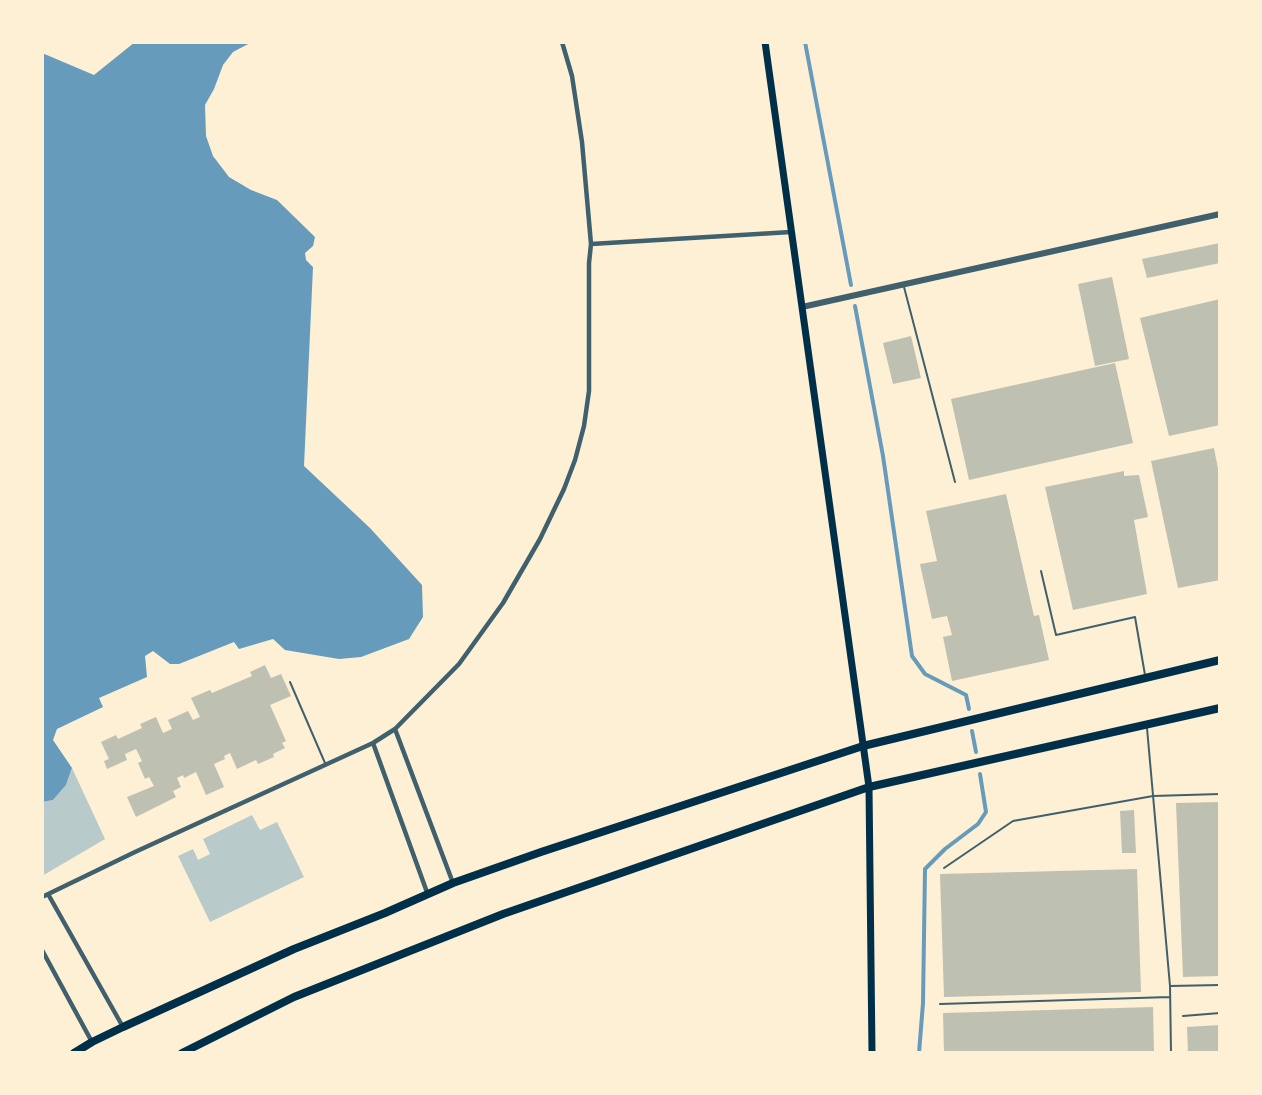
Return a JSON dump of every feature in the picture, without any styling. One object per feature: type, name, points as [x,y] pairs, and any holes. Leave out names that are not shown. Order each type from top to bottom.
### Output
[{"type":"highway","points":[[74,1053],[123,1027],[294,949],[453,883],[541,852],[862,746],[1220,660]]},
{"type":"highway","points":[[182,1053],[294,997],[502,914],[869,787],[1220,708]]},
{"type":"main road","points":[[765,42],[869,787],[872,1053]]},
{"type":"street","points":[[42,897],[327,765],[373,743],[395,729],[459,664],[503,603],[540,539],[564,489],[584,426],[589,391],[591,244],[582,142],[572,76],[562,42]]},
{"type":"street","points":[[802,307],[1220,214]]},
{"type":"street","points":[[591,244],[791,232]]},
{"type":"street","points":[[395,729],[453,883]]},
{"type":"street","points":[[373,743],[428,895]]},
{"type":"street","points":[[48,894],[123,1027]]},
{"type":"street","points":[[42,950],[92,1042]]},
{"type":"lane","points":[[903,284],[955,482]]},
{"type":"lane","points":[[1041,571],[1056,634],[1135,617],[1145,678]]},
{"type":"lane","points":[[290,682],[327,765]]},
{"type":"lane","points":[[1147,725],[1170,986],[1171,1053]]},
{"type":"lane","points":[[944,868],[1013,820],[1153,796],[1220,794]]},
{"type":"lane","points":[[1170,986],[1220,985]]},
{"type":"lane","points":[[940,1004],[1170,997]]},
{"type":"lane","points":[[1183,1016],[1220,1013]]},
{"type":"shaded area","points":[[72,768],[105,839],[42,876],[42,802],[53,800],[66,785]]},
{"type":"shaded area","points":[[252,815],[260,830],[277,822],[304,877],[210,922],[178,856],[193,849],[198,860],[210,854],[203,839]]},
{"type":"water","points":[[135,42],[252,42],[233,52],[223,65],[205,105],[206,136],[213,156],[229,177],[251,190],[277,200],[315,237],[313,246],[305,253],[306,260],[313,267],[304,466],[370,528],[422,585],[423,617],[409,639],[361,657],[339,659],[285,650],[273,639],[239,649],[234,642],[179,664],[170,664],[153,651],[145,656],[147,677],[99,698],[103,707],[57,729],[53,740],[72,768],[66,785],[53,800],[42,802],[42,53],[94,75]]},
{"type":"building","points":[[1220,243],[1220,263],[1147,278],[1142,259]]},
{"type":"building","points":[[1112,277],[1129,359],[1095,366],[1078,284]]},
{"type":"building","points":[[1220,299],[1220,425],[1169,436],[1140,318]]},
{"type":"building","points":[[911,336],[921,378],[893,384],[883,343]]},
{"type":"building","points":[[1115,363],[1133,443],[969,480],[951,399]]},
{"type":"building","points":[[1214,448],[1220,479],[1220,580],[1178,588],[1151,461]]},
{"type":"building","points":[[1124,471],[1124,476],[1139,475],[1148,517],[1134,520],[1147,594],[1073,610],[1045,487]]},
{"type":"building","points":[[1006,494],[1034,616],[1039,615],[1049,660],[952,681],[943,637],[952,635],[947,616],[932,619],[920,564],[937,561],[926,511]]},
{"type":"building","points":[[265,665],[271,678],[281,674],[291,696],[270,705],[286,741],[282,743],[285,748],[273,754],[274,757],[258,764],[256,760],[237,769],[230,753],[224,756],[225,759],[214,764],[224,787],[206,795],[196,772],[184,778],[183,775],[177,778],[181,787],[173,791],[176,797],[136,817],[127,797],[154,786],[149,777],[145,779],[138,763],[142,761],[136,749],[125,754],[127,760],[107,769],[104,761],[109,759],[101,742],[116,735],[118,739],[142,728],[140,724],[156,717],[163,733],[172,729],[168,720],[188,711],[193,720],[200,717],[191,698],[210,690],[212,693],[252,676],[250,672]]},
{"type":"building","points":[[1220,802],[1220,976],[1183,977],[1176,803]]},
{"type":"building","points":[[1134,810],[1136,853],[1122,853],[1120,811]]},
{"type":"building","points":[[1137,869],[1141,992],[944,997],[940,874]]},
{"type":"building","points":[[1153,1007],[1154,1053],[944,1053],[943,1013]]},
{"type":"building","points":[[1220,1025],[1220,1053],[1188,1053],[1187,1027]]},
{"type":"waterway","points":[[805,42],[851,285]]},
{"type":"waterway","points":[[855,306],[883,456],[912,656],[925,674],[966,695],[969,709]]},
{"type":"waterway","points":[[972,731],[976,752]]},
{"type":"waterway","points":[[919,1053],[923,1003],[925,869],[945,849],[978,824],[986,812],[980,774]]}]
